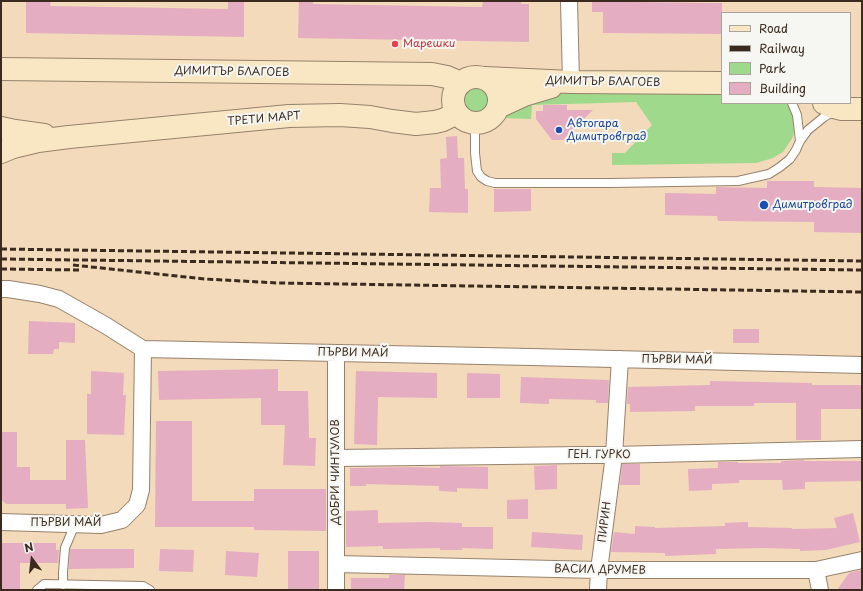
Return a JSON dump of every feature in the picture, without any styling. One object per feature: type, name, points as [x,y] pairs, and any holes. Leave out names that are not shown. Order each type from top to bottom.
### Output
[{"type":"street","points":[[498,107],[524,95],[571,82],[569,1]]},
{"type":"street","name":"ДИМИТЪР БЛАГОЕВ","points":[[1,69],[432,74],[447,77],[461,83]]},
{"type":"street","points":[[472,77],[485,78],[492,83],[497,90],[499,98],[498,107],[491,117],[484,121],[466,118],[455,107],[455,91],[466,79],[472,77]]},
{"type":"street","name":"ДИМИТЪР БЛАГОЕВ","points":[[485,78],[571,82],[721,83]]},
{"type":"street","name":"ТРЕТИ МАРТ","points":[[1,152],[38,141],[69,137],[304,116],[340,115],[370,117],[406,123],[426,123],[466,118]]},
{"type":"street","name":"ТРЕТИ МАРТ","points":[[1,128],[69,137]]},
{"type":"street","points":[[1,289],[40,294],[59,300],[105,325],[143,349]]},
{"type":"street","name":"ПЪРВИ МАЙ","points":[[1,522],[101,525],[122,520],[137,505],[141,490],[143,349],[862,365]]},
{"type":"street","name":"ДОБРИ ЧИНТУЛОВ","points":[[336,353],[336,590]]},
{"type":"street","name":"ПИРИН","points":[[598,590],[599,570],[614,455],[620,359]]},
{"type":"street","name":"ГЕН. ГУРКО","points":[[336,458],[584,454],[614,455],[862,449]]},
{"type":"street","name":"ВАСИЛ ДРУМЕВ","points":[[336,564],[599,570],[816,570],[862,560]]},
{"type":"street","points":[[816,570],[820,590]]},
{"type":"lane","points":[[792,104],[797,115],[800,141]]},
{"type":"lane","points":[[466,118],[475,152],[477,171],[481,177],[487,181],[495,183],[738,181],[769,174],[780,168],[790,160],[800,141],[808,130],[832,112],[842,107]]},
{"type":"lane","points":[[63,585],[65,548],[75,524]]},
{"type":"lane","points":[[37,590],[44,584],[143,586],[150,590]]},
{"type":"green space","points":[[476,85],[486,89],[490,99],[486,109],[476,113],[466,109],[462,99],[466,89]]},
{"type":"green space","points":[[721,90],[721,104],[788,104],[793,115],[795,126],[793,137],[783,152],[773,158],[756,163],[612,165],[612,153],[625,153],[652,125],[636,102],[532,105],[531,119],[504,118],[514,106],[545,92]]},
{"type":"building","points":[[26,1],[51,1],[50,6],[228,9],[228,1],[244,1],[244,37],[26,33]]},
{"type":"building","points":[[299,1],[313,1],[313,4],[482,7],[483,1],[521,1],[521,4],[529,4],[529,42],[298,38]]},
{"type":"building","points":[[592,1],[722,3],[721,34],[603,33],[603,12],[592,12]]},
{"type":"building","name":"Автогара Димитровград","points":[[543,105],[567,105],[567,110],[593,110],[563,140],[552,140],[536,119],[536,111],[543,111]]},
{"type":"building","points":[[457,136],[458,158],[464,158],[465,189],[468,189],[468,213],[429,212],[430,188],[441,188],[440,159],[447,158],[446,137]]},
{"type":"building","name":"Димитровград","points":[[767,181],[814,181],[814,187],[862,188],[862,233],[814,232],[814,222],[718,221],[717,216],[665,215],[665,193],[716,194],[716,187],[767,188]]},
{"type":"building","points":[[494,189],[531,189],[531,211],[494,212]]},
{"type":"building","points":[[29,321],[75,323],[75,343],[59,342],[59,349],[54,349],[53,354],[28,354]]},
{"type":"building","points":[[733,329],[759,329],[759,343],[733,343]]},
{"type":"building","points":[[278,369],[278,391],[308,391],[309,438],[316,438],[315,466],[283,465],[285,425],[261,425],[261,398],[159,400],[158,371]]},
{"type":"building","points":[[91,371],[124,373],[123,395],[126,395],[124,435],[87,434],[87,394],[91,394]]},
{"type":"building","points":[[356,371],[437,373],[437,398],[378,397],[377,445],[354,444]]},
{"type":"building","points":[[467,373],[500,374],[500,398],[467,398]]},
{"type":"building","points":[[521,377],[609,380],[608,403],[596,403],[596,400],[549,399],[549,404],[520,403]]},
{"type":"building","points":[[710,381],[812,383],[812,385],[862,385],[862,409],[821,409],[821,440],[796,440],[796,403],[754,403],[754,406],[695,406],[695,411],[630,412],[630,404],[627,404],[628,387],[710,385]]},
{"type":"building","points":[[156,421],[192,421],[192,501],[254,501],[254,489],[326,489],[326,531],[254,530],[254,527],[155,527]]},
{"type":"building","points":[[1,432],[17,432],[17,467],[30,467],[30,480],[66,480],[66,440],[85,440],[88,508],[66,509],[66,504],[6,504],[1,499]]},
{"type":"building","points":[[781,461],[862,461],[862,481],[805,482],[805,489],[783,490],[782,480],[739,480],[739,483],[712,484],[712,490],[689,491],[688,469],[718,468],[718,462],[781,463]]},
{"type":"building","points":[[622,464],[640,464],[640,485],[620,485]]},
{"type":"building","points":[[557,465],[557,489],[535,490],[534,466]]},
{"type":"building","points":[[440,466],[488,467],[488,489],[457,488],[457,492],[439,491],[439,486],[366,484],[366,486],[350,486],[350,468],[440,468]]},
{"type":"building","points":[[528,499],[528,519],[507,519],[507,500]]},
{"type":"building","points":[[378,510],[378,523],[462,523],[462,527],[493,527],[493,549],[462,548],[462,550],[440,550],[440,548],[383,549],[383,546],[346,547],[346,511]]},
{"type":"building","points":[[853,513],[860,542],[826,550],[800,551],[800,549],[762,548],[716,549],[716,554],[665,556],[665,553],[611,552],[614,532],[635,534],[635,526],[655,528],[725,526],[725,523],[748,522],[748,527],[792,529],[837,528],[834,518]]},
{"type":"building","points":[[532,532],[583,535],[582,550],[531,547]]},
{"type":"building","points":[[1,543],[56,543],[56,550],[59,550],[58,563],[20,563],[20,590],[1,590]]},
{"type":"building","points":[[70,549],[134,549],[134,568],[69,569]]},
{"type":"building","points":[[160,549],[194,550],[193,572],[159,571]]},
{"type":"building","points":[[226,551],[259,553],[257,577],[225,575]]},
{"type":"building","points":[[288,551],[319,551],[319,590],[288,590]]},
{"type":"building","points":[[861,570],[862,590],[837,590],[849,573]]},
{"type":"building","points":[[389,575],[405,575],[404,590],[351,590],[351,578],[389,578]]},
{"type":"railway","points":[[1,249],[862,261]]},
{"type":"railway","points":[[1,259],[862,270]]},
{"type":"railway","points":[[73,265],[205,279],[278,283],[862,292]]},
{"type":"railway","points":[[1,269],[81,270]]},
{"type":"place","name":"Марешки","points":[[395,44]]},
{"type":"place","name":"Автогара Димитровград","points":[[559,130]]},
{"type":"place","name":"Димитровград","points":[[764,205]]}]
